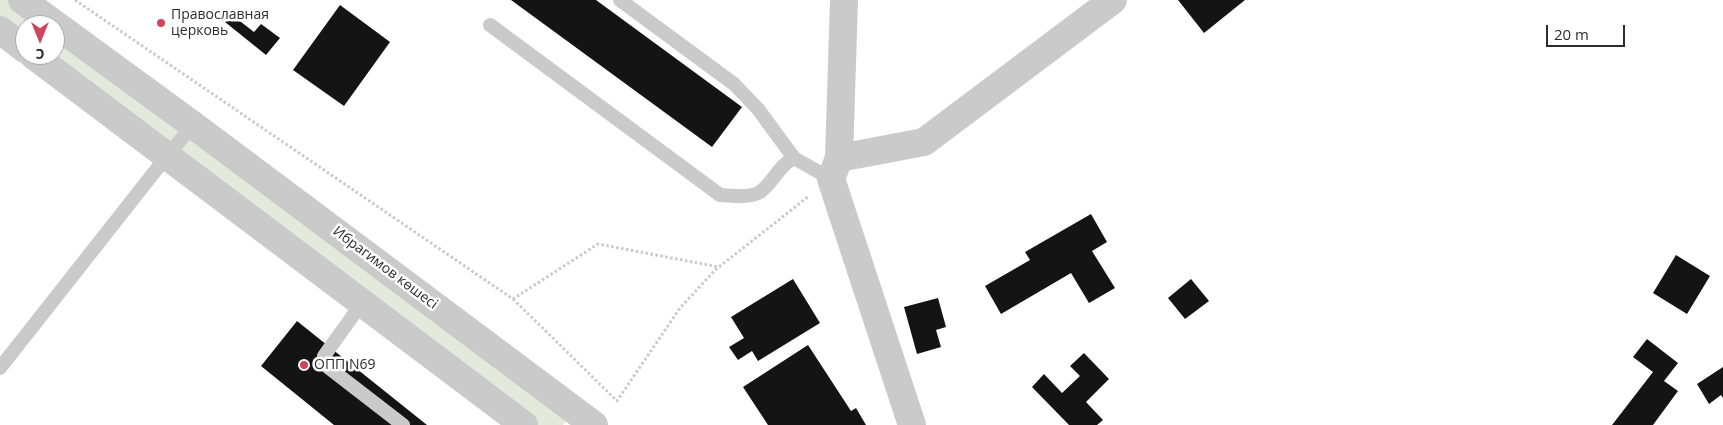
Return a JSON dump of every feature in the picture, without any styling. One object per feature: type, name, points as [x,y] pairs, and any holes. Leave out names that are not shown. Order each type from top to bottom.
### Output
[{"type":"street","points":[[844,0],[835,168],[912,425]]},
{"type":"street","points":[[835,168],[924,142],[1113,0]]},
{"type":"street","name":"Ибрагимов көшесі","points":[[25,1],[193,125],[579,421]]},
{"type":"street","points":[[0,30],[15,41]]},
{"type":"street","points":[[46,65],[524,425]]},
{"type":"lane","points":[[620,0],[734,84],[758,109],[794,158],[835,168]]},
{"type":"lane","points":[[490,24],[720,195],[738,197],[759,193],[785,163],[794,158]]},
{"type":"lane","points":[[0,368],[193,125]]},
{"type":"lane","points":[[362,302],[324,356],[324,364],[403,425]]},
{"type":"path","points":[[75,0],[513,299],[617,402],[680,308],[718,267],[835,168]]},
{"type":"path","points":[[513,299],[598,244],[718,267]]},
{"type":"shaded area","points":[[0,0],[18,0],[38,15],[15,15],[15,34],[0,23]]},
{"type":"shaded area","points":[[65,36],[184,125],[165,148],[65,63]]},
{"type":"shaded area","points":[[193,130],[572,414],[563,425],[530,425],[172,155]]},
{"type":"building","points":[[511,0],[596,0],[742,107],[712,147]]},
{"type":"building","points":[[1178,0],[1245,0],[1204,33]]},
{"type":"building","points":[[340,5],[390,42],[344,106],[293,70]]},
{"type":"building","points":[[232,15],[254,32],[261,24],[280,38],[266,55],[225,22]]},
{"type":"building","points":[[1091,214],[1107,242],[1092,251],[1115,288],[1089,303],[1071,273],[1001,314],[985,286],[1030,260],[1025,252]]},
{"type":"building","points":[[1676,255],[1710,276],[1687,314],[1653,293]]},
{"type":"building","points":[[793,279],[820,323],[758,361],[752,351],[738,360],[729,347],[744,338],[731,317]]},
{"type":"building","points":[[1191,279],[1209,301],[1185,319],[1168,298]]},
{"type":"building","points":[[938,298],[946,327],[936,330],[941,347],[917,354],[904,307]]},
{"type":"building","points":[[297,321],[427,425],[334,425],[261,366]]},
{"type":"building","points":[[1647,339],[1678,363],[1664,381],[1678,391],[1653,425],[1612,425],[1653,372],[1633,357]]},
{"type":"building","points":[[808,345],[851,411],[856,408],[866,425],[768,425],[743,387]]},
{"type":"building","points":[[1084,353],[1109,379],[1086,402],[1103,420],[1097,425],[1069,425],[1032,387],[1044,374],[1062,393],[1080,376],[1070,366]]},
{"type":"building","points":[[1723,367],[1723,398],[1721,395],[1709,404],[1697,384]]},
{"type":"place","name":"Православная церковь","points":[[161,23]]},
{"type":"place","name":"ОПП N69","points":[[304,365]]}]
